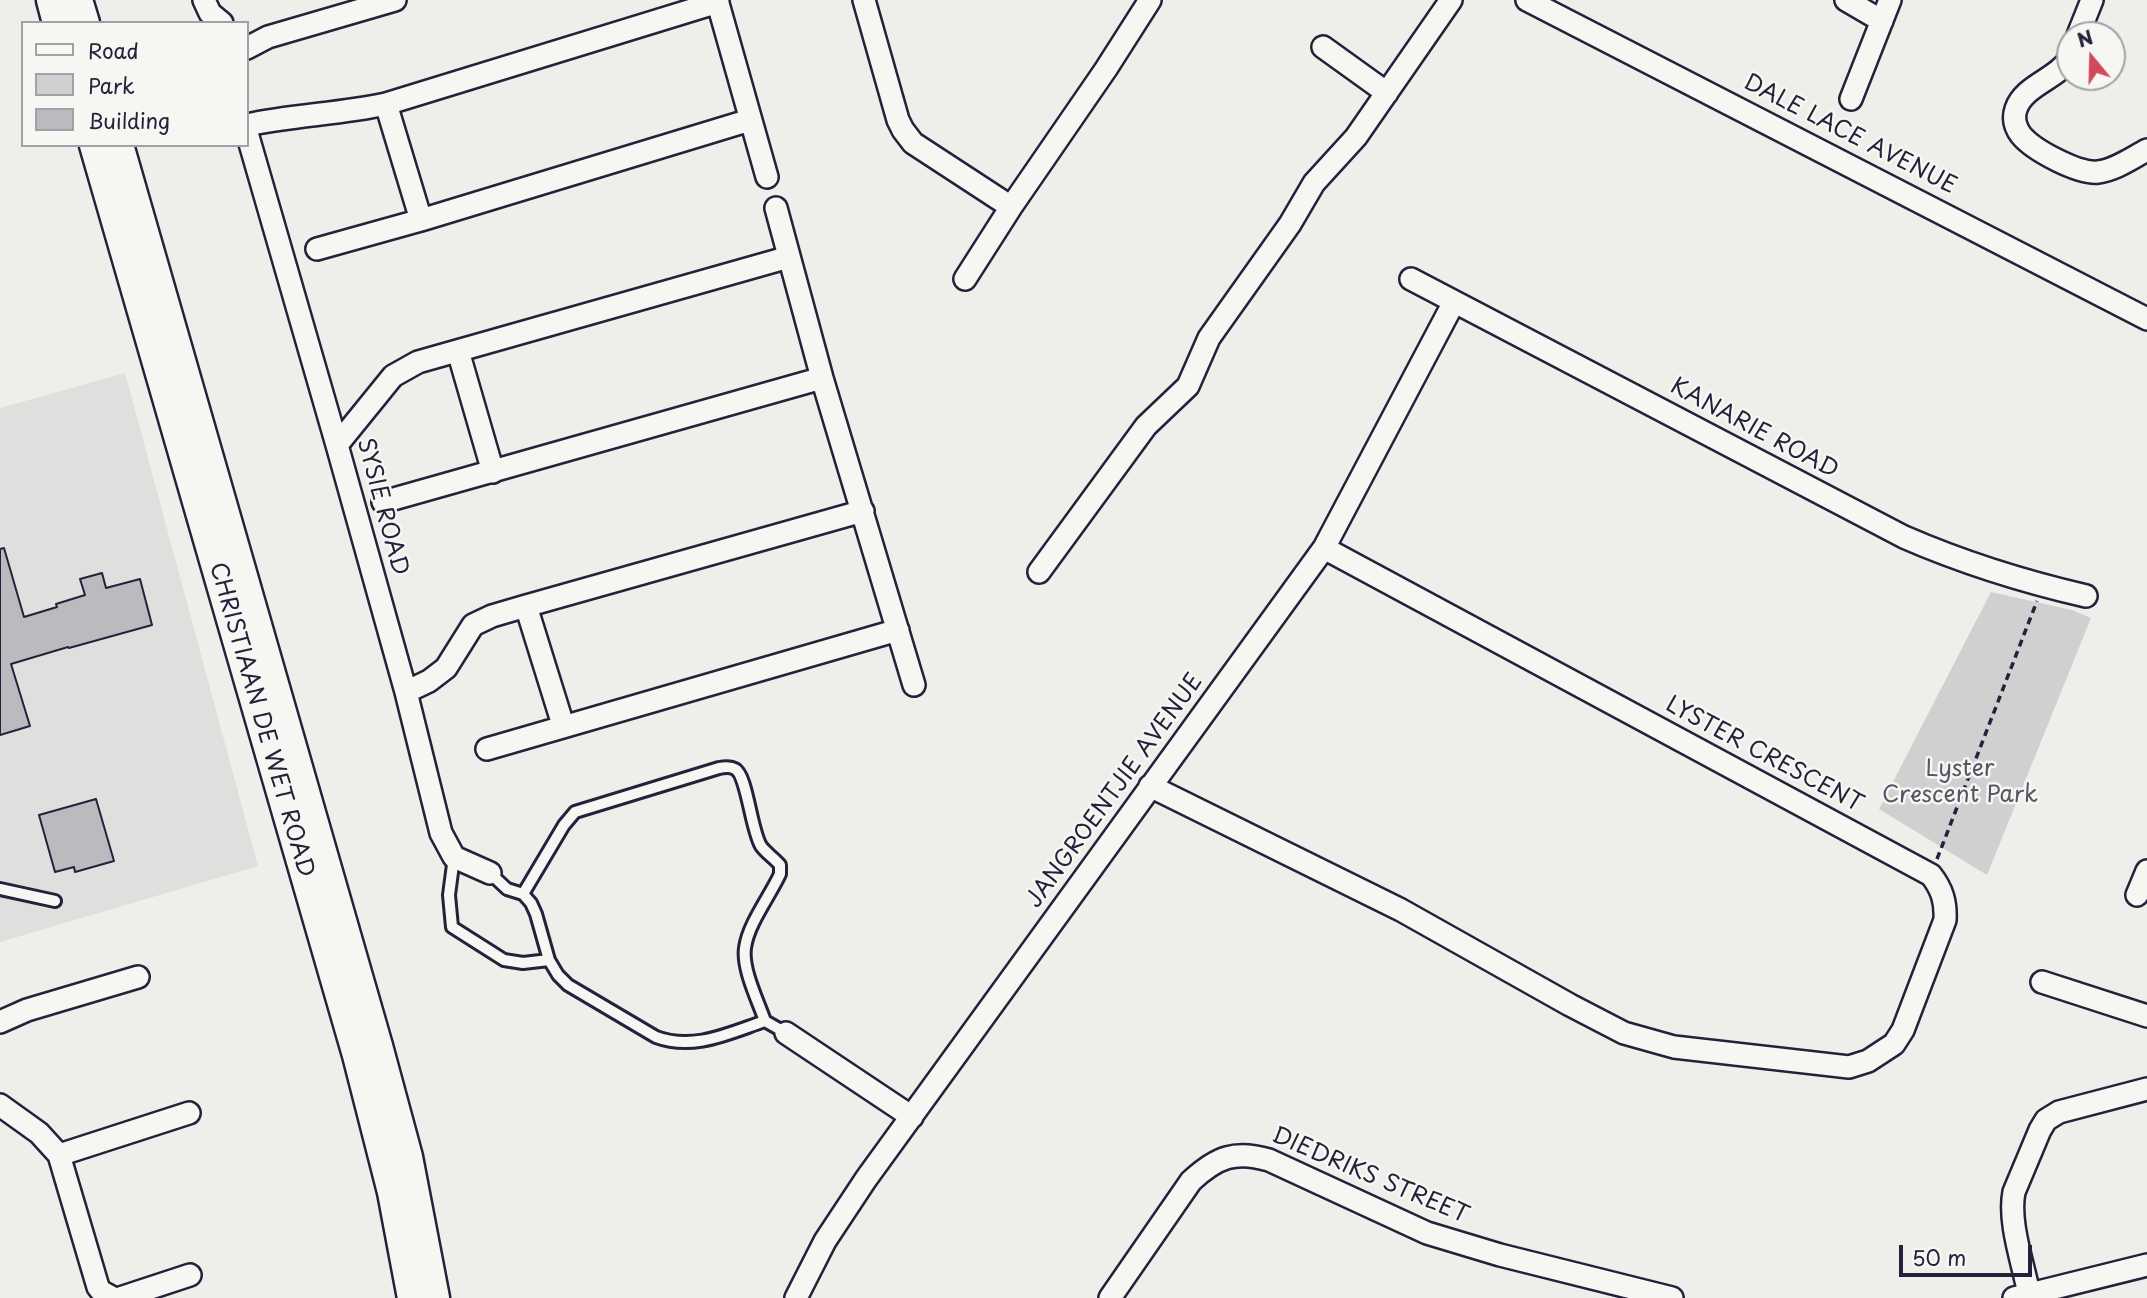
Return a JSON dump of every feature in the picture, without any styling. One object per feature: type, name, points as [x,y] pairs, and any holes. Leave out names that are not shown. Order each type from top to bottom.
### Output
[{"type":"main road","points":[[52,0],[57,21]]},
{"type":"main road","points":[[77,0],[83,21]]},
{"type":"main road","name":"CHRISTIAAN DE WET ROAD","points":[[96,147],[358,1055],[393,1192],[413,1298]]},
{"type":"main road","name":"CHRISTIAAN DE WET ROAD","points":[[119,147],[381,1058],[407,1157],[434,1298]]},
{"type":"street","points":[[204,0],[210,13],[220,21]]},
{"type":"street","points":[[248,45],[395,0]]},
{"type":"street","points":[[864,0],[898,120],[907,137],[1012,207]]},
{"type":"street","points":[[965,279],[1150,0]]},
{"type":"street","points":[[1039,572],[1146,426],[1188,386],[1209,338],[1290,224],[1314,183],[1356,137],[1451,0]]},
{"type":"street","name":"DALE LACE AVENUE","points":[[1527,0],[1564,8],[2147,319]]},
{"type":"street","points":[[1846,0],[1882,21]]},
{"type":"street","points":[[1851,99],[1890,0]]},
{"type":"street","points":[[2084,21],[2092,0]]},
{"type":"street","points":[[248,125],[283,117],[353,111],[386,104],[717,1],[767,177]]},
{"type":"street","points":[[1323,47],[1387,93]]},
{"type":"street","points":[[2056,73],[2024,96],[2016,108],[2014,121],[2028,143],[2080,170],[2091,172],[2100,172],[2116,166],[2147,150]]},
{"type":"street","points":[[386,104],[421,220]]},
{"type":"street","points":[[317,249],[750,120]]},
{"type":"street","name":"SYSIE ROAD","points":[[248,136],[406,692],[441,833],[454,857]]},
{"type":"street","points":[[776,208],[822,378],[914,685]]},
{"type":"street","points":[[337,445],[393,376],[418,362],[789,257]]},
{"type":"street","name":"KANARIE ROAD","points":[[1411,279],[1905,537],[1954,559],[2042,586],[2086,596]]},
{"type":"street","name":"JANGROENTJIE AVENUE","points":[[796,1298],[825,1241],[866,1178],[1324,548],[1454,302]]},
{"type":"street","points":[[458,351],[493,472]]},
{"type":"street","points":[[383,502],[822,378]]},
{"type":"street","points":[[406,692],[429,681],[446,668],[473,625],[492,616],[863,511]]},
{"type":"street","name":"LYSTER CRESCENT","points":[[1324,548],[1931,875]]},
{"type":"street","points":[[526,606],[563,725]]},
{"type":"street","points":[[487,749],[898,630]]},
{"type":"street","points":[[1150,786],[1401,910],[1624,1033],[1674,1047],[1711,1052],[1849,1067],[1884,1052],[1894,1044],[1903,1030],[1945,920],[1944,897],[1931,875]]},
{"type":"street","points":[[454,857],[490,873]]},
{"type":"street","points":[[2137,895],[2147,871]]},
{"type":"street","points":[[0,1022],[27,1010],[138,977]]},
{"type":"street","points":[[2042,982],[2147,1016]]},
{"type":"street","points":[[786,1033],[912,1116]]},
{"type":"street","points":[[2147,1089],[2059,1112],[2046,1119],[2012,1202],[2021,1296],[2147,1265]]},
{"type":"street","points":[[0,1105],[39,1133],[59,1155],[99,1287],[113,1298]]},
{"type":"street","points":[[59,1155],[189,1113]]},
{"type":"street","name":"DIEDRIKS STREET","points":[[1110,1298],[1191,1181],[1206,1167],[1220,1160],[1231,1156],[1252,1155],[1269,1160],[1427,1233],[1500,1255],[1671,1298]]},
{"type":"street","points":[[120,1298],[190,1275]]},
{"type":"lane","points":[[523,894],[564,825],[576,812],[719,768],[734,768],[740,774],[760,845],[780,865],[780,874],[751,928],[744,948],[748,973],[765,1021],[786,1033]]},
{"type":"lane","points":[[454,857],[449,895],[452,928],[504,960],[523,963],[549,960]]},
{"type":"lane","points":[[490,873],[507,889],[523,894],[531,903],[549,960],[568,985],[656,1037],[671,1043],[691,1043],[710,1040],[765,1021]]},
{"type":"lane","points":[[0,888],[55,901]]},
{"type":"path","points":[[1931,875],[2042,586]]},
{"type":"shaded area","points":[[125,373],[258,866],[0,942],[0,408]]},
{"type":"green space","name":"Lyster Crescent Park","points":[[1991,592],[2072,610],[2091,618],[1987,875],[1879,809]]},
{"type":"building","points":[[4,548],[24,617],[85,595],[80,579],[102,573],[106,588],[140,579],[152,625],[11,664],[30,726],[0,735],[0,549]]},
{"type":"building","points":[[96,799],[114,861],[75,872],[74,867],[55,872],[39,815]]}]
